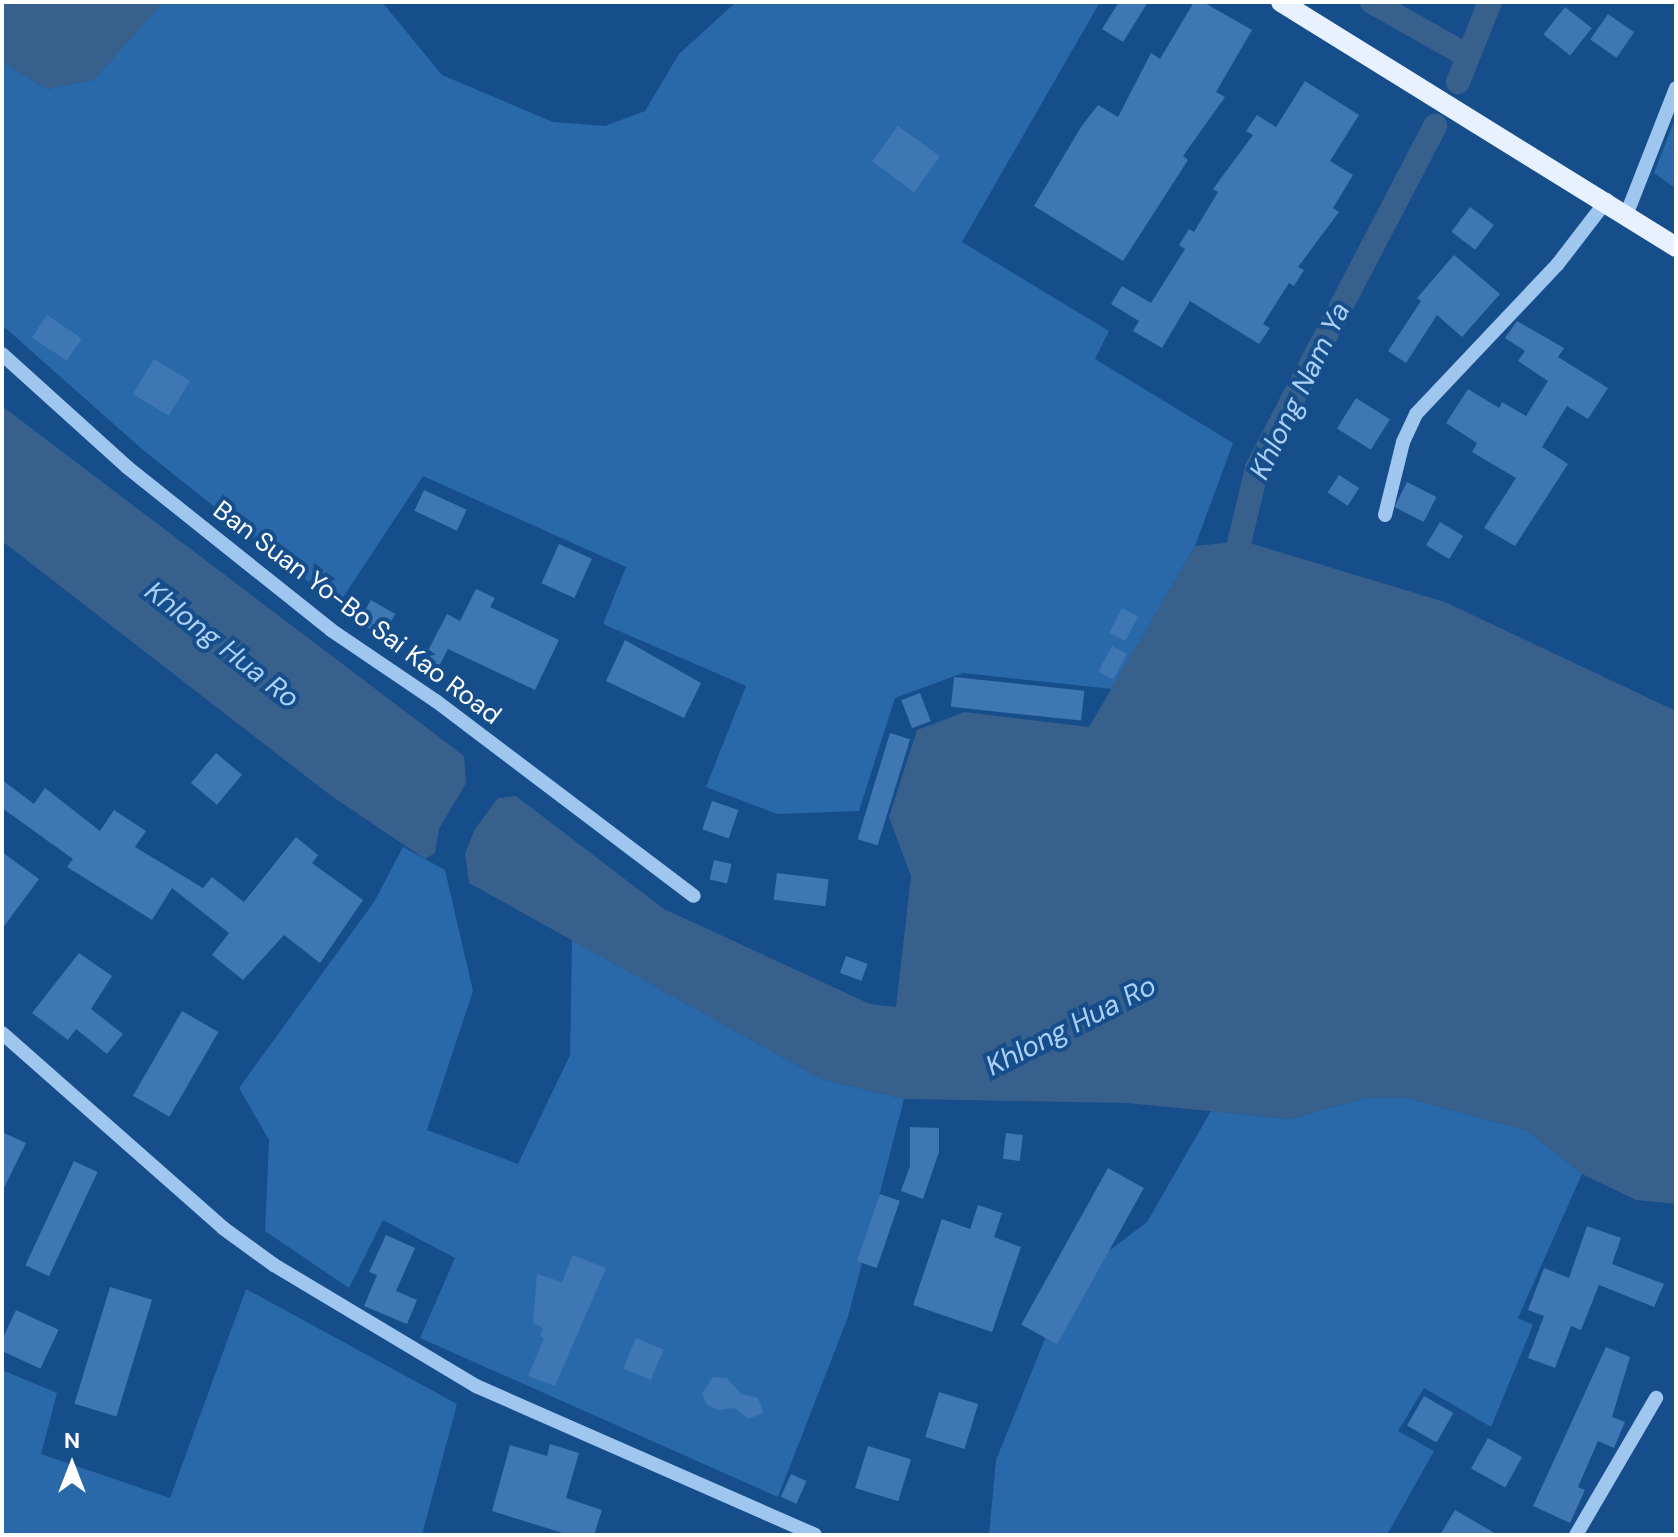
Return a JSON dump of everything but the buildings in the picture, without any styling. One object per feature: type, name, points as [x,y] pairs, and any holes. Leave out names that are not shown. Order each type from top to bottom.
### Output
[{"type":"main road","points":[[1281,2],[1607,200],[1676,247]]},
{"type":"street","points":[[1627,213],[1676,88]]},
{"type":"street","points":[[1385,515],[1403,442],[1416,414],[1557,265],[1607,200]]},
{"type":"street","name":"Ban Suan Yo-Bo Sai Kao Road","points":[[2,354],[127,467],[331,630],[436,701],[694,896]]},
{"type":"street","points":[[2,1033],[223,1228],[274,1265],[476,1386],[815,1535]]},
{"type":"street","points":[[1576,1535],[1656,1398]]},
{"type":"shaded area","points":[[163,2],[382,2],[442,75],[553,122],[605,126],[645,111],[679,54],[736,2],[1100,2],[962,242],[1109,331],[1095,359],[1233,443],[1195,546],[1112,689],[963,673],[895,698],[859,811],[777,814],[706,787],[746,686],[603,624],[626,567],[423,476],[338,605],[143,450],[2,325],[2,62],[47,89],[93,80]]},
{"type":"shaded area","points":[[1676,116],[1676,189],[1654,173]]},
{"type":"shaded area","points":[[403,847],[445,870],[473,991],[427,1130],[518,1164],[570,1055],[572,940],[822,1079],[904,1099],[848,1317],[778,1497],[420,1338],[455,1258],[383,1220],[349,1288],[265,1231],[269,1140],[239,1088],[374,902]]},
{"type":"shaded area","points":[[1366,1098],[1407,1098],[1526,1130],[1582,1174],[1518,1318],[1533,1325],[1491,1427],[1424,1388],[1398,1431],[1434,1451],[1387,1535],[989,1535],[996,1460],[1068,1282],[1147,1222],[1211,1111],[1290,1119]]},
{"type":"shaded area","points":[[246,1289],[457,1404],[422,1535],[2,1535],[2,1370],[57,1393],[41,1454],[170,1498]]},
{"type":"water","points":[[2,2],[163,2],[94,80],[47,89],[2,62]]},
{"type":"water","name":"Khlong Hua Ro","points":[[2,406],[464,756],[466,783],[439,829],[435,853],[425,859],[330,795],[2,541]]},
{"type":"water","name":"Khlong Hua Ro","points":[[1243,541],[1445,602],[1676,711],[1676,1204],[1636,1200],[1582,1174],[1526,1130],[1407,1098],[1366,1098],[1290,1119],[1127,1103],[904,1099],[822,1079],[469,883],[465,853],[475,829],[498,798],[516,796],[664,909],[870,1004],[896,1007],[911,876],[889,817],[917,730],[965,712],[1089,727],[1195,546]]},
{"type":"waterway","points":[[1372,2],[1468,56]]},
{"type":"waterway","name":"Khlong Nam Ya","points":[[1458,82],[1490,2]]},
{"type":"waterway","name":"Khlong Nam Ya","points":[[1232,573],[1257,468],[1435,126]]}]
